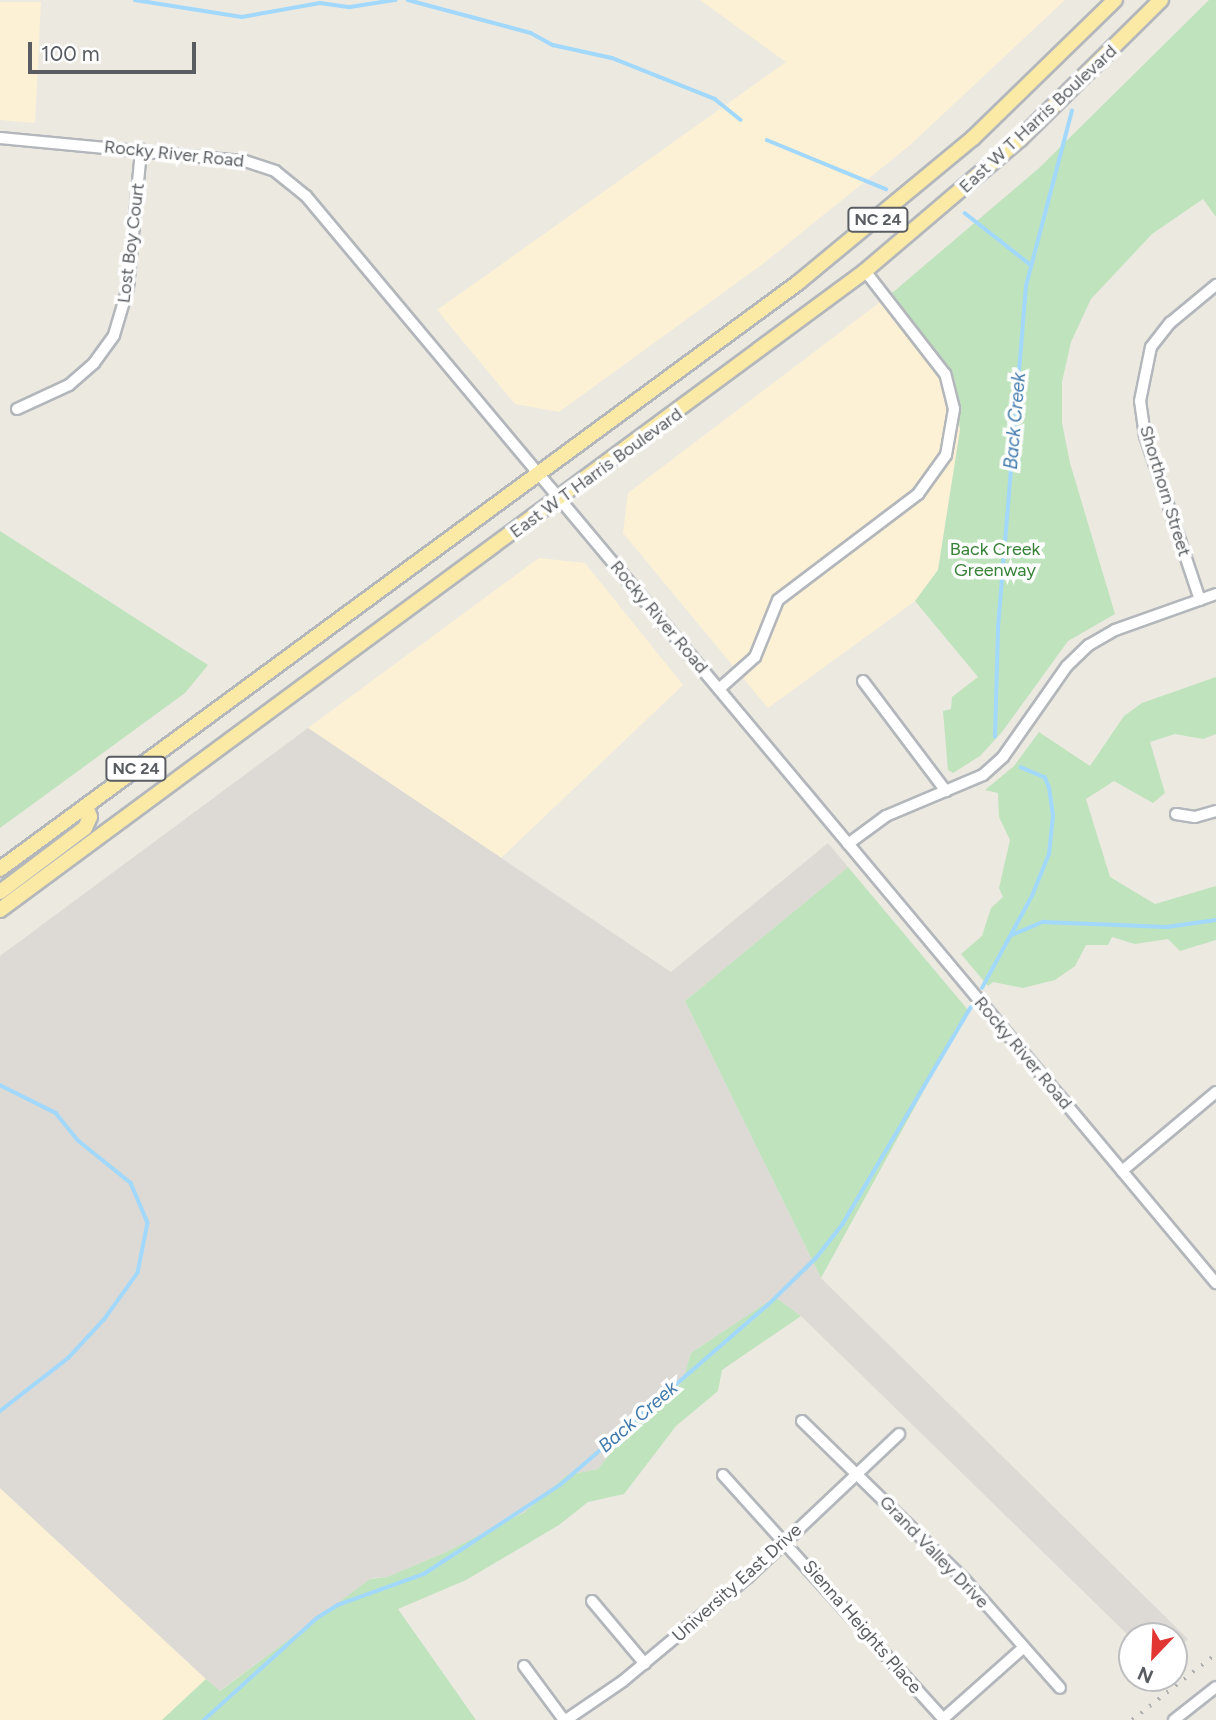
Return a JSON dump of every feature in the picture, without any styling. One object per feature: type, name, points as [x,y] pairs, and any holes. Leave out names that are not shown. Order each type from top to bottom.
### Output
[{"type":"main road","name":"East W T Harris Boulevard","points":[[0,869],[540,474],[875,223],[973,138],[1115,0]]},
{"type":"main road","name":"East W T Harris Boulevard","points":[[0,910],[561,499],[865,271],[1020,139],[1161,0]]},
{"type":"main road","points":[[0,892],[85,828],[90,817],[86,806]]},
{"type":"street","name":"Rocky River Road","points":[[0,138],[245,161],[288,179],[335,228],[1122,1171],[1214,1277]]},
{"type":"street","name":"Lost Boy Court","points":[[17,409],[69,386],[94,363],[114,335],[128,288],[141,150]]},
{"type":"street","points":[[719,689],[755,657],[778,600],[918,494],[946,455],[954,409],[945,374],[865,271]]},
{"type":"street","name":"Shorthorn Street","points":[[1200,600],[1145,436],[1140,401],[1152,348],[1170,323],[1216,285]]},
{"type":"street","points":[[848,844],[886,816],[983,775],[1003,757],[1049,689],[1089,645],[1115,630],[1216,594]]},
{"type":"street","points":[[863,681],[946,792]]},
{"type":"street","points":[[1176,814],[1195,817],[1216,811]]},
{"type":"street","points":[[1122,1171],[1216,1092]]},
{"type":"street","name":"Grand Valley Drive","points":[[802,1420],[964,1579],[1060,1688]]},
{"type":"street","name":"University East Drive","points":[[565,1720],[645,1664],[786,1541],[899,1434]]},
{"type":"street","name":"Sienna Heights Place","points":[[723,1475],[786,1541],[943,1719]]},
{"type":"street","points":[[592,1601],[645,1664]]},
{"type":"street","points":[[943,1719],[1024,1647]]},
{"type":"street","points":[[524,1665],[565,1720]]},
{"type":"street","points":[[1174,1720],[1216,1687]]},
{"type":"shaded area","points":[[700,0],[1065,0],[909,146],[764,263],[559,412],[515,404],[437,310],[786,62]]},
{"type":"shaded area","points":[[0,2],[41,2],[35,123],[0,120]]},
{"type":"shaded area","points":[[892,293],[954,378],[960,430],[938,570],[915,601],[768,708],[623,533],[628,493]]},
{"type":"shaded area","points":[[539,558],[585,563],[683,685],[501,858],[308,728]]},
{"type":"shaded area","points":[[308,728],[671,972],[828,843],[848,867],[685,1001],[821,1278],[1171,1622],[1118,1622],[1118,1625],[801,1316],[775,1297],[691,1353],[683,1380],[673,1394],[637,1418],[598,1469],[567,1475],[525,1512],[444,1553],[387,1577],[372,1578],[219,1691],[0,1488],[0,956]]},
{"type":"shaded area","points":[[0,1488],[206,1679],[162,1720],[0,1720]]},
{"type":"green space","name":"Back Creek Greenway","points":[[1209,0],[1216,0],[1216,217],[1203,199],[1152,234],[1091,299],[1071,342],[1062,382],[1062,423],[1070,463],[1115,614],[1068,641],[1002,732],[980,756],[953,773],[948,770],[943,711],[951,709],[952,697],[978,677],[915,601],[938,570],[960,430],[954,378],[892,293],[1038,169]]},
{"type":"green space","points":[[0,531],[208,665],[185,693],[0,828]]},
{"type":"green space","points":[[1216,677],[1216,734],[1203,739],[1175,734],[1150,742],[1165,793],[1153,803],[1114,781],[1086,799],[1110,877],[1155,904],[1216,886],[1216,940],[1180,951],[1168,939],[1135,944],[1112,937],[1108,945],[1086,945],[1075,966],[1055,980],[1023,988],[993,982],[988,986],[961,954],[982,936],[991,908],[1003,897],[999,888],[1010,840],[999,817],[998,793],[985,790],[1014,766],[1039,732],[1090,766],[1124,716],[1142,703]]},
{"type":"green space","points":[[848,867],[968,1010],[821,1278],[685,1001]]},
{"type":"green space","points":[[775,1297],[801,1316],[722,1370],[718,1391],[676,1426],[624,1494],[588,1502],[559,1525],[466,1580],[398,1609],[476,1720],[162,1720],[206,1679],[220,1691],[370,1579],[387,1577],[444,1553],[525,1512],[567,1475],[598,1469],[637,1418],[673,1394],[683,1380],[691,1353]]},
{"type":"waterway","points":[[135,0],[242,17],[320,3],[350,7],[395,0]]},
{"type":"waterway","points":[[408,0],[531,33],[553,45],[612,58],[715,99],[741,120]]},
{"type":"waterway","name":"Back Creek","points":[[995,737],[998,627],[1026,286],[1072,111]]},
{"type":"waterway","points":[[767,140],[886,189]]},
{"type":"waterway","points":[[965,213],[1032,266]]},
{"type":"waterway","name":"Back Creek","points":[[982,988],[1032,896],[1049,854],[1053,816],[1049,788],[1045,778],[1021,768]]},
{"type":"waterway","points":[[1012,935],[1043,922],[1167,927],[1216,920]]},
{"type":"waterway","name":"Back Creek","points":[[204,1720],[317,1618],[338,1605],[424,1574],[560,1485],[767,1306],[816,1258],[842,1225],[971,1007]]},
{"type":"waterway","points":[[0,1085],[56,1113],[79,1141],[131,1183],[148,1223],[138,1273],[105,1319],[69,1358],[0,1412]]},
{"type":"railway","points":[[1132,1720],[1216,1654]]}]
